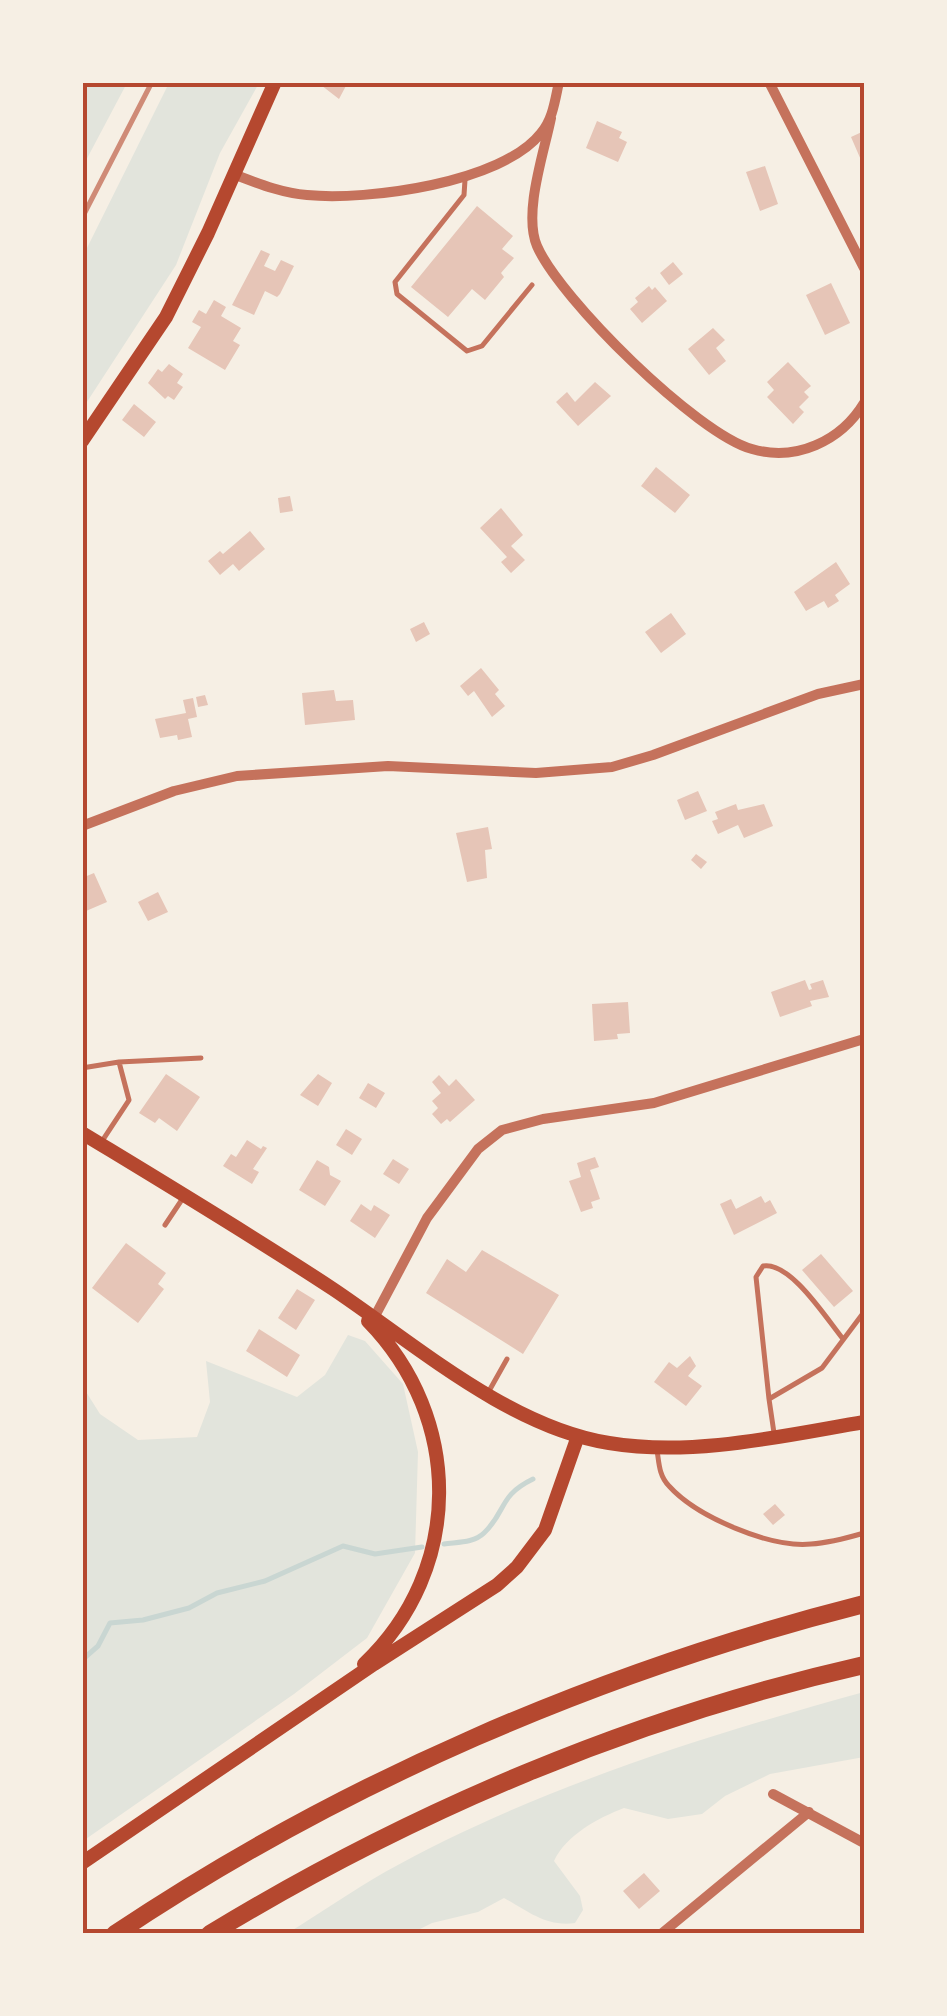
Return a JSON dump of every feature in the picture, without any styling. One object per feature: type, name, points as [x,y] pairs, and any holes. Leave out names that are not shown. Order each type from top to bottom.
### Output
[{"type":"highway","points":[[116,1934],[284,1834],[498,1728],[586,1691],[692,1654],[864,1604]]},
{"type":"highway","points":[[210,1934],[377,1841],[549,1764],[726,1702],[864,1665]]},
{"type":"main road","points":[[82,441],[164,319],[275,82]]},
{"type":"main road","points":[[82,1132],[488,1393],[578,1436],[656,1447],[711,1444],[864,1422]]},
{"type":"main road","points":[[302,1713],[376,1653],[405,1615],[427,1568],[438,1519],[438,1466],[420,1398],[398,1357],[342,1296]]},
{"type":"main road","points":[[82,1863],[302,1713],[472,1604],[517,1568],[545,1530],[578,1436]]},
{"type":"street","points":[[557,82],[532,226],[546,261],[602,330],[666,391],[747,448],[766,453],[810,448],[845,428],[864,404]]},
{"type":"street","points":[[768,82],[864,268]]},
{"type":"street","points":[[233,174],[288,193],[310,196],[411,189],[465,176],[526,148],[551,118]]},
{"type":"street","points":[[82,826],[174,791],[236,776],[388,766],[536,774],[612,766],[653,755],[818,694],[864,684]]},
{"type":"street","points":[[374,1318],[427,1218],[478,1149],[502,1130],[543,1119],[654,1103],[864,1039]]},
{"type":"street","points":[[774,1794],[864,1843]]},
{"type":"street","points":[[661,1934],[809,1812]]},
{"type":"lane","points":[[465,176],[464,196],[396,282],[396,294],[467,351],[482,346],[532,285]]},
{"type":"lane","points":[[82,1068],[201,1058]]},
{"type":"lane","points":[[101,1144],[129,1100],[119,1062]]},
{"type":"lane","points":[[165,1225],[184,1196]]},
{"type":"lane","points":[[774,1436],[756,1277],[763,1266],[776,1266],[792,1276],[843,1339]]},
{"type":"lane","points":[[769,1399],[822,1368],[864,1312]]},
{"type":"lane","points":[[488,1393],[506,1359]]},
{"type":"lane","points":[[656,1447],[660,1473],[667,1484],[729,1526],[766,1538],[808,1545],[864,1533]]},
{"type":"shaded area","points":[[82,83],[127,83],[83,166]]},
{"type":"shaded area","points":[[169,83],[259,83],[220,153],[176,265],[83,408],[83,256]]},
{"type":"shaded area","points":[[348,1335],[365,1341],[403,1384],[418,1452],[415,1553],[367,1638],[294,1694],[83,1841],[83,1387],[100,1414],[138,1440],[197,1437],[210,1402],[206,1361],[297,1397],[325,1375]]},
{"type":"shaded area","points":[[864,1692],[864,1757],[770,1774],[725,1796],[702,1814],[668,1819],[624,1808],[575,1835],[554,1861],[580,1896],[583,1910],[575,1923],[546,1920],[504,1898],[478,1912],[432,1923],[412,1933],[288,1933],[385,1872],[559,1790],[741,1727]]},
{"type":"building","points":[[317,82],[348,82],[339,99]]},
{"type":"building","points":[[597,121],[622,132],[619,138],[627,142],[618,162],[586,148]]},
{"type":"building","points":[[864,131],[864,167],[851,137]]},
{"type":"building","points":[[765,166],[778,204],[760,211],[746,172]]},
{"type":"building","points":[[477,206],[513,236],[502,249],[514,258],[485,300],[472,289],[448,317],[411,287]]},
{"type":"building","points":[[261,250],[270,254],[264,266],[275,271],[281,260],[294,266],[280,294],[277,297],[265,291],[254,315],[232,305]]},
{"type":"building","points":[[673,262],[683,274],[669,285],[660,273]]},
{"type":"building","points":[[831,283],[850,323],[825,335],[806,295]]},
{"type":"building","points":[[649,286],[652,290],[655,287],[667,301],[642,323],[630,309],[638,302],[635,298]]},
{"type":"building","points":[[214,300],[226,307],[221,316],[241,328],[233,341],[240,345],[225,370],[188,348],[201,327],[192,322],[199,310],[206,314]]},
{"type":"building","points":[[713,328],[725,340],[716,348],[726,361],[709,375],[688,349]]},
{"type":"building","points":[[788,362],[811,386],[804,392],[809,397],[799,407],[804,412],[793,424],[767,397],[774,390],[767,382]]},
{"type":"building","points":[[169,364],[183,374],[177,383],[183,387],[174,400],[168,396],[165,399],[148,383],[158,369],[162,372]]},
{"type":"building","points":[[595,382],[611,396],[578,426],[556,402],[567,392],[575,402]]},
{"type":"building","points":[[134,404],[156,422],[144,437],[122,420]]},
{"type":"building","points":[[656,467],[690,495],[675,513],[641,486]]},
{"type":"building","points":[[290,496],[293,511],[280,513],[278,498]]},
{"type":"building","points":[[501,508],[523,535],[511,546],[525,560],[511,573],[501,562],[507,557],[480,528]]},
{"type":"building","points":[[250,531],[265,549],[239,571],[233,564],[220,575],[208,561],[220,551],[223,554]]},
{"type":"building","points":[[836,562],[850,584],[835,595],[839,601],[828,608],[824,601],[806,611],[794,592]]},
{"type":"building","points":[[671,613],[686,634],[661,653],[645,632]]},
{"type":"building","points":[[424,622],[430,634],[416,642],[410,629]]},
{"type":"building","points":[[481,668],[499,690],[495,694],[505,706],[492,717],[474,691],[468,696],[460,686]]},
{"type":"building","points":[[334,690],[336,701],[353,700],[355,720],[305,725],[302,693]]},
{"type":"building","points":[[205,695],[208,705],[198,707],[196,697]]},
{"type":"building","points":[[193,698],[197,717],[188,719],[192,737],[160,738],[155,719],[186,713],[183,700]]},
{"type":"building","points":[[698,791],[707,811],[685,820],[677,800]]},
{"type":"building","points":[[736,804],[738,810],[764,804],[773,826],[744,838],[738,825],[718,834],[712,821],[718,819],[715,812]]},
{"type":"building","points":[[488,827],[492,849],[485,850],[487,878],[467,882],[456,833]]},
{"type":"building","points":[[696,854],[707,862],[701,869],[691,860]]},
{"type":"building","points":[[94,873],[107,902],[86,911],[82,878]]},
{"type":"building","points":[[158,892],[168,912],[148,921],[138,902]]},
{"type":"building","points":[[805,980],[809,990],[810,984],[823,980],[829,997],[810,1001],[812,1006],[780,1017],[771,992]]},
{"type":"building","points":[[628,1002],[630,1033],[617,1034],[618,1039],[594,1041],[592,1004]]},
{"type":"building","points":[[166,1074],[200,1097],[177,1131],[159,1118],[155,1123],[139,1113]]},
{"type":"building","points":[[318,1074],[332,1083],[318,1106],[300,1095]]},
{"type":"building","points":[[439,1075],[449,1086],[456,1079],[475,1100],[450,1122],[447,1119],[441,1124],[432,1114],[438,1108],[432,1101],[441,1093],[432,1082]]},
{"type":"building","points":[[368,1083],[385,1093],[376,1108],[359,1098]]},
{"type":"building","points":[[346,1129],[362,1139],[352,1155],[336,1145]]},
{"type":"building","points":[[247,1140],[261,1149],[267,1148],[253,1169],[259,1172],[252,1184],[223,1166],[231,1154],[236,1157]]},
{"type":"building","points":[[595,1157],[599,1167],[590,1170],[600,1199],[591,1202],[593,1208],[581,1212],[569,1181],[581,1177],[577,1163]]},
{"type":"building","points":[[393,1159],[409,1169],[399,1184],[383,1174]]},
{"type":"building","points":[[317,1160],[341,1181],[325,1206],[299,1190]]},
{"type":"building","points":[[761,1196],[765,1203],[770,1200],[777,1213],[734,1235],[720,1204],[731,1199],[736,1209]]},
{"type":"building","points":[[361,1204],[371,1211],[374,1205],[390,1215],[375,1238],[350,1221]]},
{"type":"building","points":[[126,1243],[166,1273],[158,1284],[164,1289],[138,1323],[92,1288]]},
{"type":"building","points":[[482,1250],[559,1295],[523,1354],[426,1293],[447,1259],[466,1272]]},
{"type":"building","points":[[821,1254],[853,1291],[834,1307],[802,1270]]},
{"type":"building","points":[[297,1289],[315,1300],[296,1330],[278,1318]]},
{"type":"building","points":[[259,1329],[300,1355],[287,1377],[246,1351]]},
{"type":"building","points":[[690,1356],[696,1366],[688,1376],[702,1386],[686,1406],[654,1382],[669,1362],[677,1368]]},
{"type":"building","points":[[775,1504],[785,1515],[773,1525],[763,1514]]},
{"type":"building","points":[[644,1873],[660,1891],[639,1909],[623,1891]]},
{"type":"waterway","points":[[444,1544],[480,1536],[508,1498],[533,1479]]},
{"type":"waterway","points":[[82,1660],[98,1646],[110,1623],[143,1620],[189,1608],[217,1593],[265,1581],[343,1546],[375,1554],[422,1547]]},
{"type":"railway","points":[[82,218],[152,82]]}]
